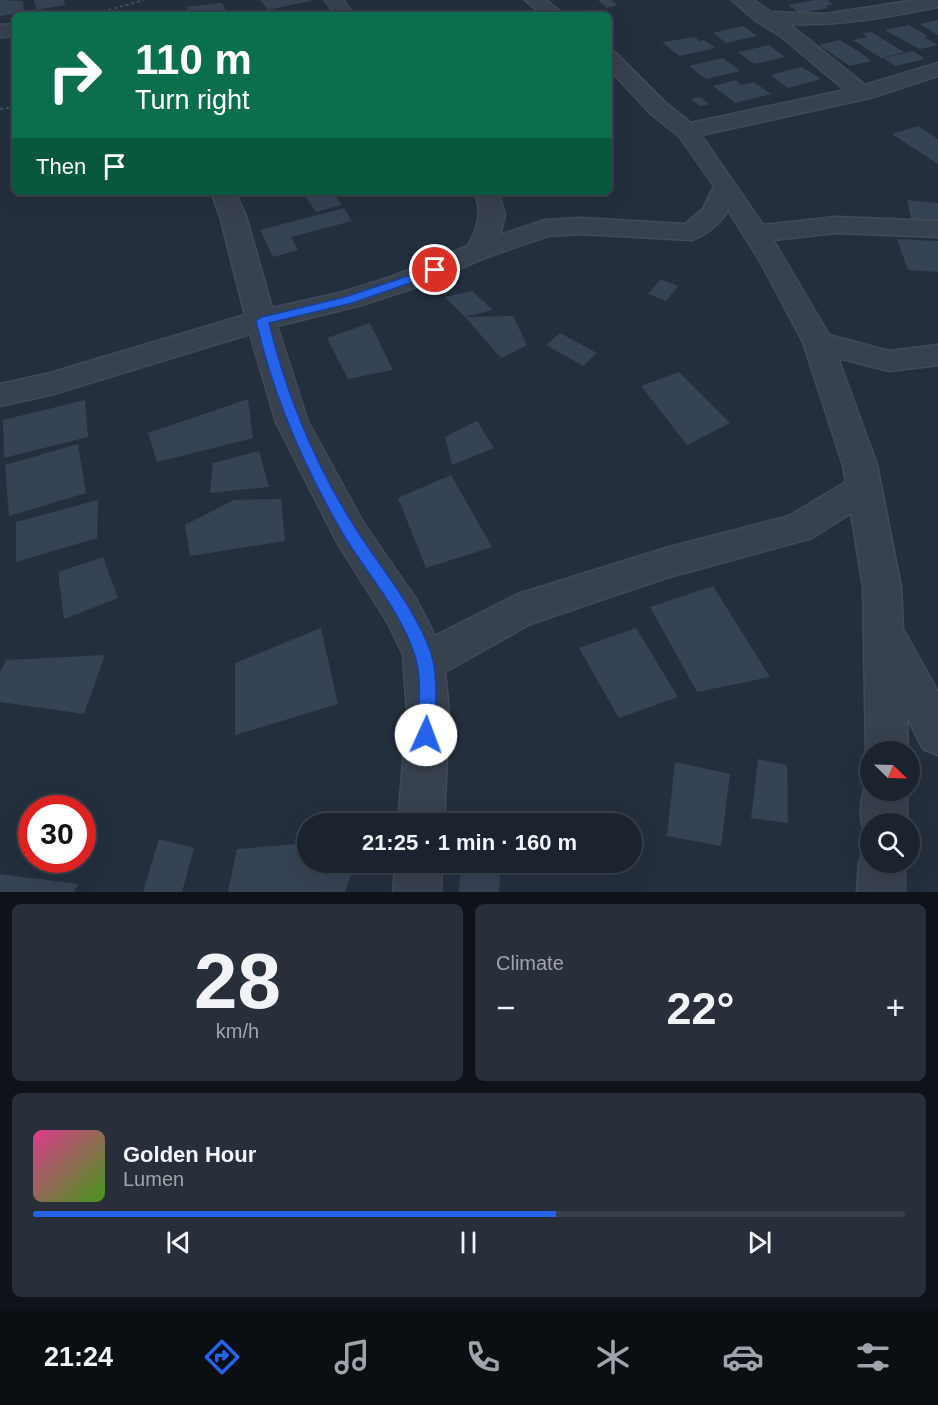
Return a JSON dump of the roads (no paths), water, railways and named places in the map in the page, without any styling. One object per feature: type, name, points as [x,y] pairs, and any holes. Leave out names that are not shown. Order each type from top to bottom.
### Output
[{"type":"street","points":[[534,0],[551,12]]},
{"type":"street","points":[[741,0],[789,33],[862,93]]},
{"type":"street","points":[[763,17],[825,20],[886,12],[937,0]]},
{"type":"street","points":[[612,60],[659,109],[687,131],[726,186],[773,261],[818,342],[860,465],[882,587],[887,741]]},
{"type":"street","points":[[687,131],[862,93],[938,69]]},
{"type":"street","points":[[902,81],[938,83]]},
{"type":"street","points":[[0,395],[50,384],[169,351],[262,321],[358,297],[545,228],[581,226],[691,232],[714,213],[726,186]]},
{"type":"street","points":[[224,195],[233,216],[274,369],[299,438],[351,534],[402,611],[423,653],[428,712],[422,813]]},
{"type":"street","points":[[478,251],[492,227],[493,205],[488,195]]},
{"type":"street","points":[[755,234],[836,225],[938,229]]},
{"type":"street","points":[[818,342],[890,362],[938,355]]},
{"type":"street","points":[[424,663],[518,611],[666,563],[799,528],[864,488]]},
{"type":"street","points":[[883,631],[938,734]]},
{"type":"street","points":[[417,892],[418,873]]},
{"type":"street","points":[[881,892],[882,873]]}]
